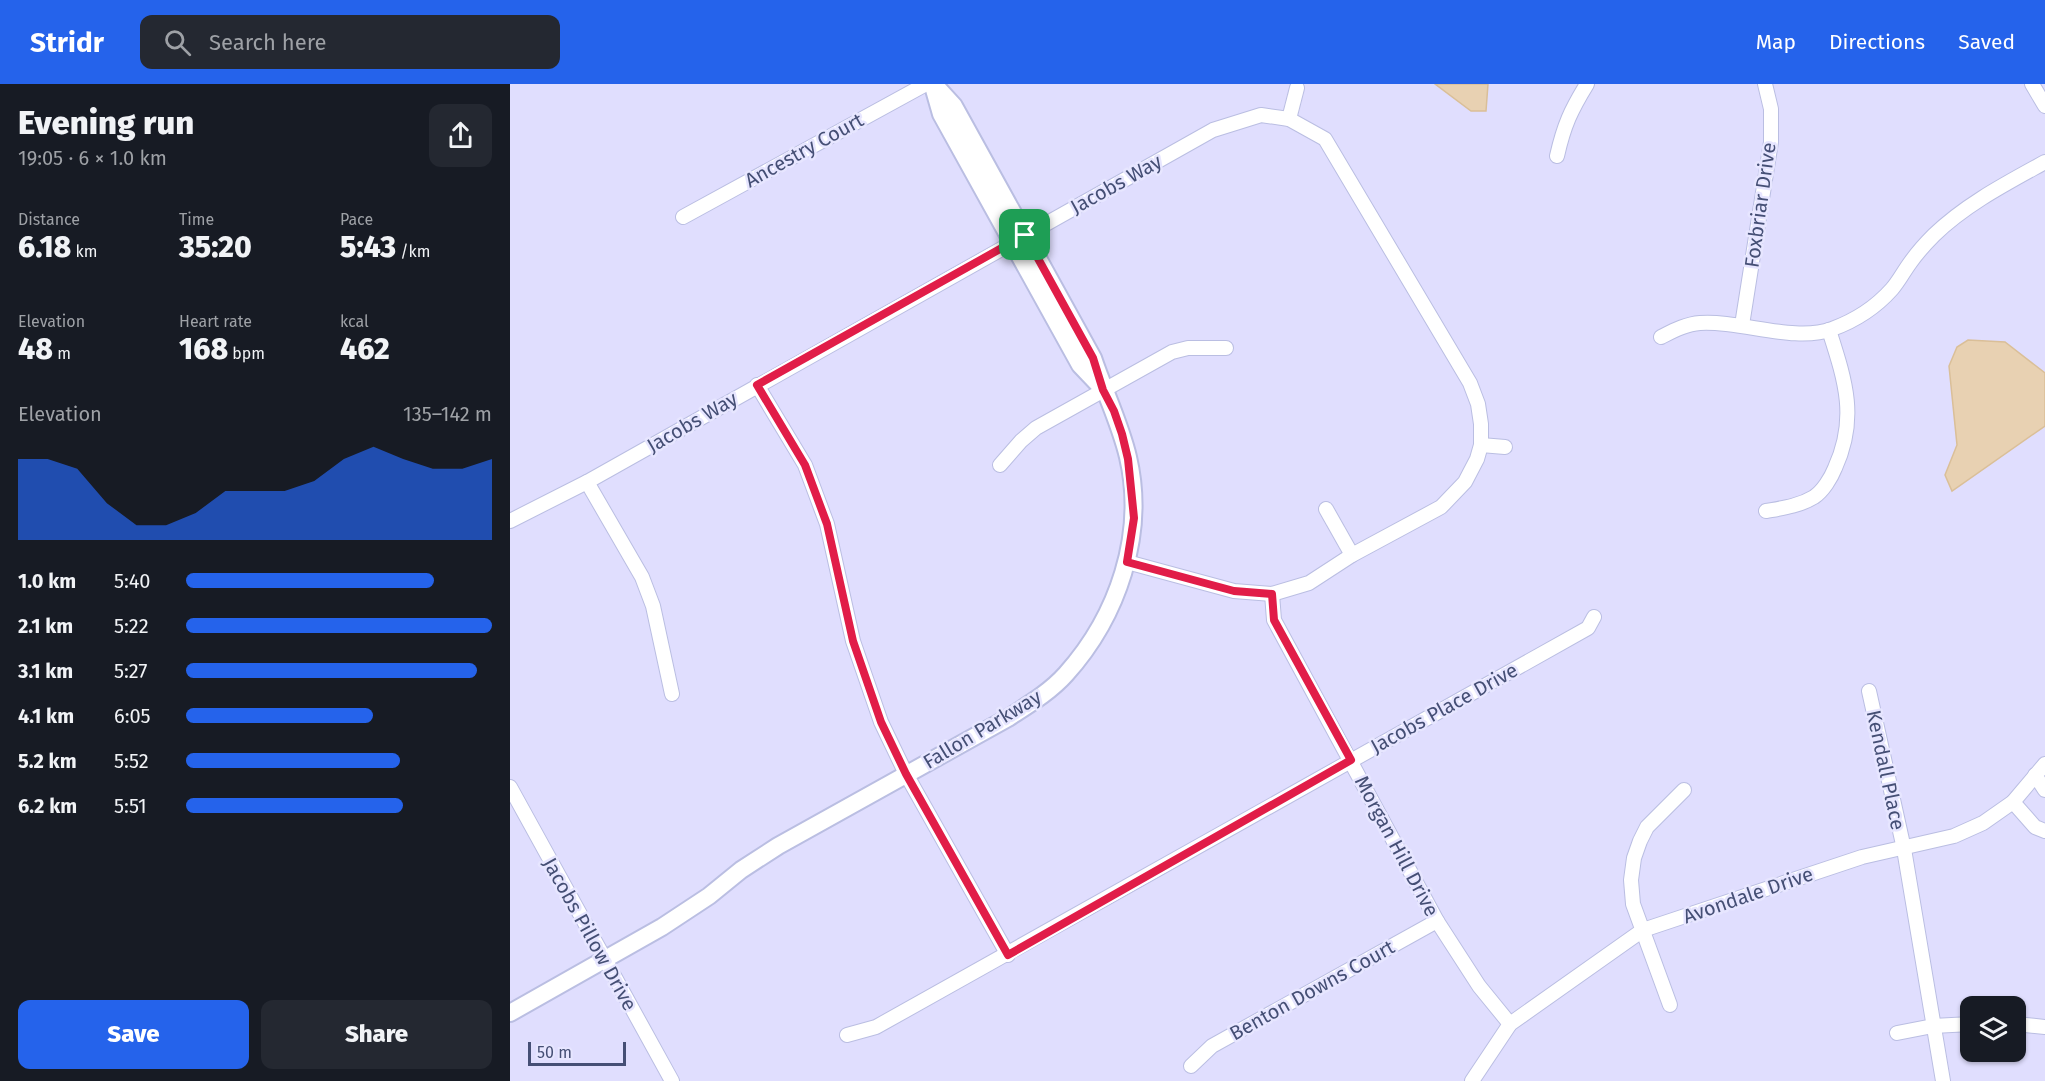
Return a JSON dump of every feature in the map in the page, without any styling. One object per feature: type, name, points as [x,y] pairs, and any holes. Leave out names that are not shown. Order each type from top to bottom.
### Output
[{"type":"street","name":"Ancestry Court","points":[[682,217],[926,84]]},
{"type":"street","name":"Fallon Parkway","points":[[510,1012],[662,927],[778,846],[1008,718],[1040,697],[1065,675],[1093,640],[1113,603],[1127,562],[1134,518],[1132,484],[1122,434],[1103,390],[1080,365],[1018,238],[941,114],[933,84]]},
{"type":"street","points":[[1557,156],[1570,112],[1587,84]]},
{"type":"street","points":[[2032,84],[2045,106]]},
{"type":"street","name":"Foxbriar Drive","points":[[1743,325],[1771,142],[1771,110],[1767,85]]},
{"type":"street","points":[[1289,119],[1297,88]]},
{"type":"street","name":"Jacobs Way","points":[[510,522],[587,482],[1213,130],[1262,115],[1289,119],[1325,139],[1470,383],[1478,404],[1481,424],[1477,459],[1465,482],[1441,507],[1352,555],[1309,583],[1272,594],[1234,591],[1127,562]]},
{"type":"street","points":[[1661,337],[1699,323],[1743,325],[1807,333],[1829,330],[1855,319],[1875,306],[1893,288],[1912,260],[1936,234],[1992,191],[2045,162]]},
{"type":"street","points":[[1766,511],[1798,505],[1816,496],[1832,475],[1842,452],[1848,426],[1848,400],[1829,330]]},
{"type":"street","points":[[1000,465],[1036,428],[1172,352],[1188,348],[1226,348]]},
{"type":"street","points":[[757,385],[805,465],[827,524],[856,651],[881,722],[906,774],[1008,955]]},
{"type":"street","points":[[1480,445],[1504,447]]},
{"type":"street","points":[[587,482],[642,577],[653,606],[672,694]]},
{"type":"street","points":[[1326,509],[1352,555]]},
{"type":"street","name":"Morgan Hill Drive","points":[[1272,594],[1274,620],[1437,921],[1479,986],[1510,1024]]},
{"type":"street","name":"Jacobs Place Drive","points":[[847,1035],[876,1028],[1008,955],[1588,628],[1594,617]]},
{"type":"street","name":"Kendall Place","points":[[1869,691],[1904,849]]},
{"type":"street","name":"Avondale Drive","points":[[1472,1081],[1510,1024],[1642,930],[1862,857],[1954,836],[1983,823],[2013,802],[2045,764]]},
{"type":"street","points":[[2035,776],[2045,790]]},
{"type":"street","name":"Jacobs Pillow Drive","points":[[510,787],[514,805],[672,1081]]},
{"type":"street","points":[[1670,1005],[1633,904],[1631,880],[1634,858],[1647,827],[1684,790]]},
{"type":"street","points":[[2013,802],[2035,827],[2045,831]]},
{"type":"street","points":[[1904,849],[1943,1081]]},
{"type":"street","name":"Benton Downs Court","points":[[1191,1066],[1212,1046],[1437,921]]},
{"type":"street","points":[[1897,1033],[1933,1026],[1960,1025]]},
{"type":"street","points":[[2026,1025],[2045,1027]]},
{"type":"shaded area","points":[[1435,84],[1488,84],[1486,111],[1471,111]]},
{"type":"shaded area","points":[[1968,340],[2005,342],[2045,373],[2045,426],[1952,491],[1945,475],[1957,445],[1949,366],[1957,347]]},
{"type":"route","points":[[1025,235],[1093,358],[1103,390],[1122,434],[1132,484],[1134,518],[1127,562],[1234,591],[1272,594],[1274,620],[1351,760],[1008,955],[906,774],[881,722],[853,641],[827,524],[805,465],[757,385],[1025,235]]}]
